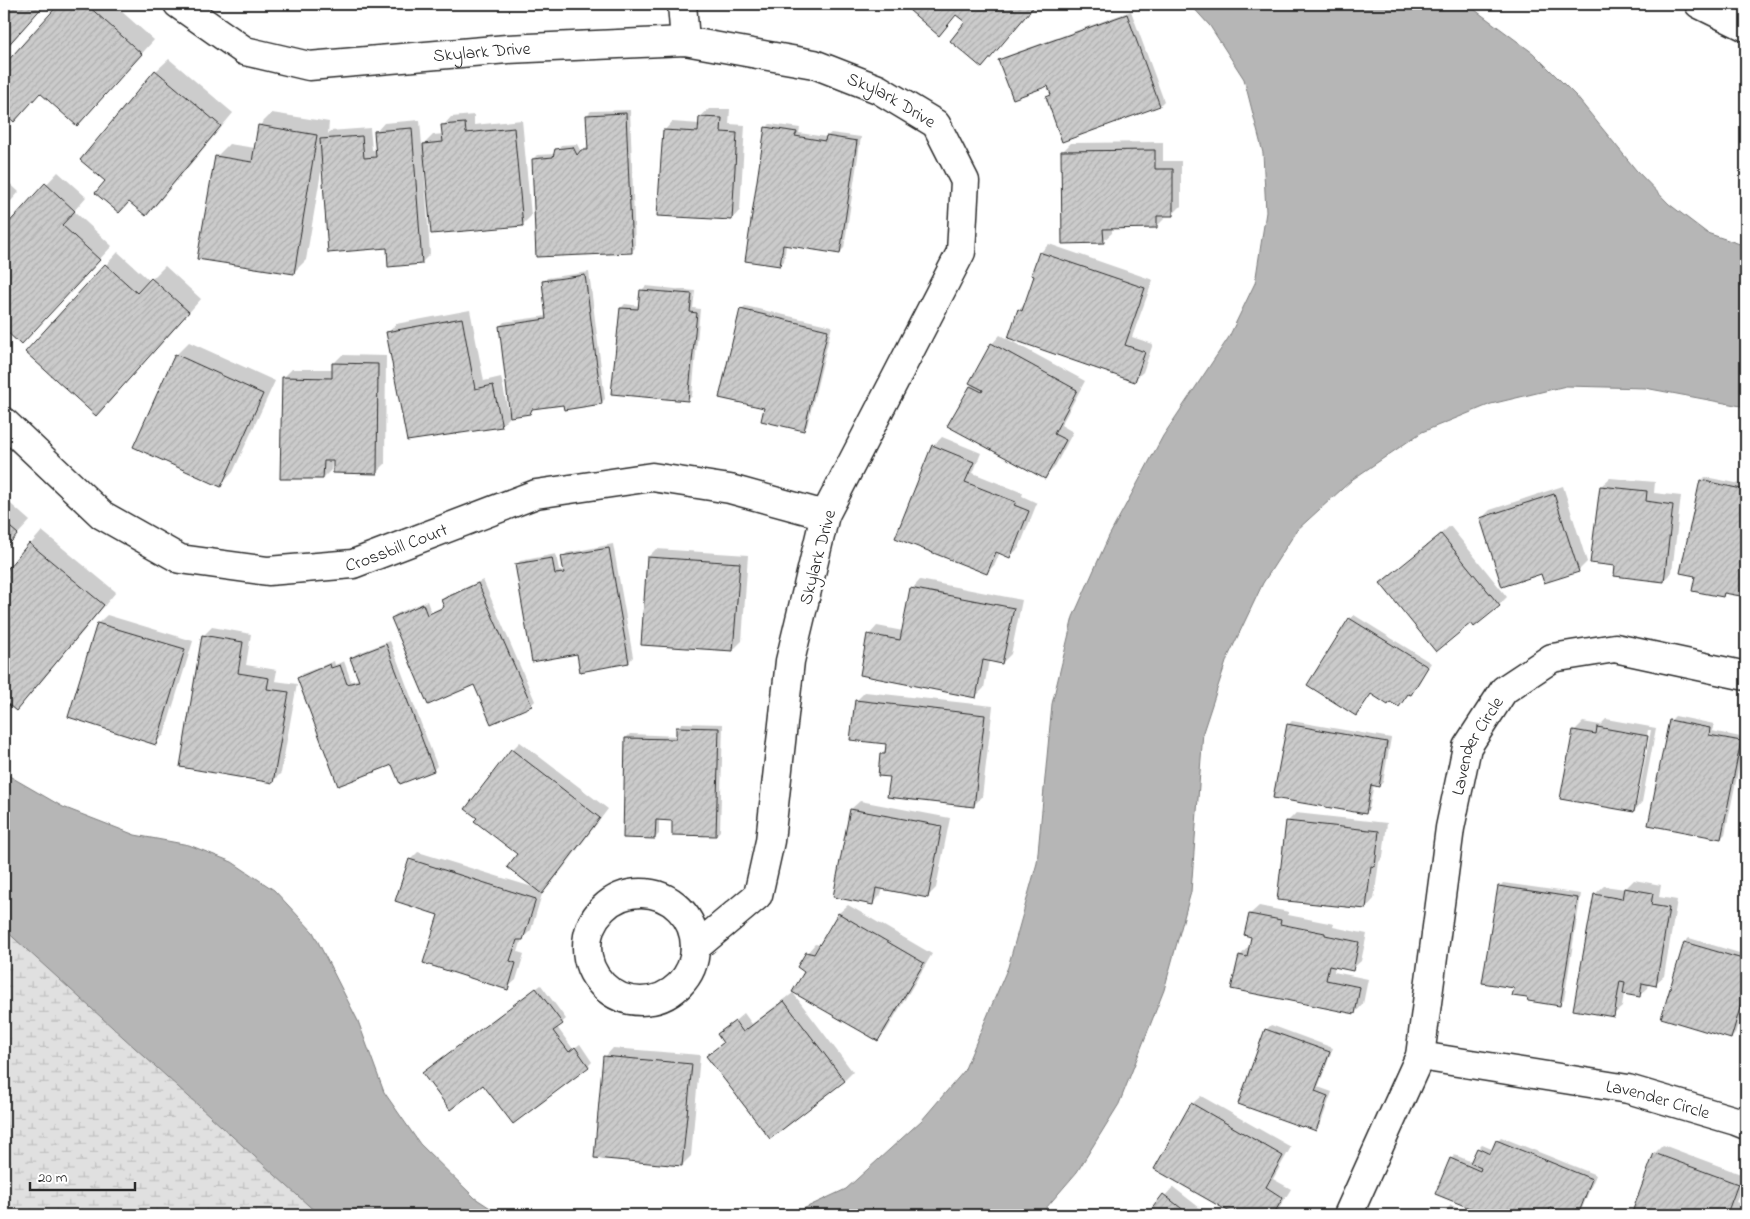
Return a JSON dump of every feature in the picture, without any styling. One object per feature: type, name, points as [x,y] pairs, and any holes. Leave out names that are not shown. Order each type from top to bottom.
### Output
[{"type":"street","name":"Skylark Drive","points":[[178,4],[245,51],[309,66],[507,49],[685,40],[814,64],[878,88],[936,124],[965,181],[961,252],[825,515],[790,661],[770,842],[758,895],[695,948]]},
{"type":"street","points":[[682,4],[685,40]]},
{"type":"street","points":[[1699,4],[1746,27]]},
{"type":"street","name":"Crossbill Court","points":[[4,422],[102,515],[180,559],[268,571],[353,564],[536,494],[652,477],[730,489],[825,515]]},
{"type":"street","name":"Lavender Circle","points":[[1348,1215],[1420,1056],[1450,828],[1467,747],[1504,690],[1552,658],[1615,648],[1746,676]]},
{"type":"street","name":"Lavender Circle","points":[[1420,1056],[1628,1088],[1736,1121],[1746,1126]]},
{"type":"green space","points":[[4,921],[324,1215],[4,1215]]},
{"type":"shaded area","points":[[1190,4],[1467,4],[1533,53],[1576,96],[1636,170],[1669,204],[1707,233],[1740,244],[1746,244],[1746,407],[1645,388],[1566,386],[1491,404],[1422,432],[1353,479],[1297,530],[1263,583],[1227,659],[1203,732],[1191,892],[1164,990],[1119,1104],[1077,1172],[1040,1215],[790,1215],[846,1189],[922,1120],[964,1071],[1008,967],[1037,863],[1052,704],[1073,617],[1109,536],[1163,436],[1229,337],[1255,283],[1266,212],[1263,153],[1244,79],[1210,26]]},
{"type":"shaded area","points":[[4,771],[63,807],[135,835],[189,845],[232,862],[274,890],[313,932],[358,1021],[384,1092],[420,1144],[475,1198],[501,1215],[319,1215],[4,929]]},
{"type":"building","points":[[4,4],[45,4],[4,50]]},
{"type":"building","points":[[59,4],[86,4],[142,54],[77,126],[40,93],[14,122],[4,113],[4,65]]},
{"type":"building","points":[[914,4],[1036,4],[982,68],[950,41],[965,22],[956,15],[939,36],[909,10]]},
{"type":"building","points":[[1127,14],[1160,106],[1062,142],[1046,97],[1051,95],[1048,86],[1013,99],[998,60]]},
{"type":"building","points":[[155,70],[221,126],[146,216],[129,202],[119,213],[95,193],[105,181],[80,160]]},
{"type":"building","points":[[626,113],[632,253],[536,257],[532,159],[553,157],[555,149],[573,147],[577,155],[581,150],[588,150],[586,115]]},
{"type":"building","points":[[699,117],[722,118],[721,132],[737,133],[732,220],[657,216],[663,130],[698,132]]},
{"type":"building","points":[[465,123],[466,133],[514,128],[523,226],[431,234],[423,144],[443,142],[441,125]]},
{"type":"building","points":[[258,125],[317,135],[294,274],[197,259],[215,156],[252,162]]},
{"type":"building","points":[[765,127],[797,132],[795,136],[825,141],[826,136],[857,141],[840,254],[783,245],[780,266],[745,261]]},
{"type":"building","points":[[412,128],[422,264],[388,267],[387,248],[328,253],[320,139],[362,136],[364,158],[376,157],[374,131]]},
{"type":"building","points":[[1155,150],[1155,169],[1173,169],[1173,216],[1157,216],[1157,228],[1103,229],[1104,243],[1062,244],[1061,151]]},
{"type":"building","points":[[45,183],[75,211],[62,225],[100,260],[21,345],[4,329],[4,228]]},
{"type":"building","points":[[1039,252],[1145,288],[1125,345],[1145,352],[1135,382],[1008,338],[1018,309],[1022,311],[1034,276],[1031,275]]},
{"type":"building","points":[[105,264],[137,293],[151,278],[189,312],[96,416],[25,352]]},
{"type":"building","points":[[585,275],[602,404],[564,410],[563,405],[532,409],[530,414],[510,417],[499,326],[546,319],[542,281]]},
{"type":"building","points":[[640,290],[692,294],[690,312],[697,313],[688,401],[611,394],[620,308],[638,309]]},
{"type":"building","points":[[740,309],[828,330],[804,431],[761,421],[764,408],[719,398]]},
{"type":"building","points":[[462,318],[475,389],[493,385],[502,427],[407,441],[386,332]]},
{"type":"building","points":[[991,343],[1077,390],[1054,434],[1066,440],[1045,479],[947,426],[970,386],[982,392],[983,390],[969,383]]},
{"type":"building","points":[[175,354],[263,394],[221,487],[133,447]]},
{"type":"building","points":[[332,363],[378,364],[377,474],[333,473],[333,461],[324,461],[323,479],[280,479],[282,377],[332,378]]},
{"type":"building","points":[[932,445],[974,462],[965,482],[1016,502],[1014,505],[1029,511],[1010,558],[996,552],[987,574],[895,538]]},
{"type":"building","points":[[1700,480],[1746,490],[1746,597],[1724,593],[1723,597],[1692,591],[1695,576],[1680,573]]},
{"type":"building","points":[[1600,486],[1647,491],[1646,501],[1673,505],[1664,582],[1614,576],[1615,566],[1590,563]]},
{"type":"building","points":[[1554,494],[1579,572],[1544,583],[1541,574],[1502,587],[1480,518]]},
{"type":"building","points":[[4,522],[18,534],[4,550]]},
{"type":"building","points":[[1441,534],[1500,606],[1474,627],[1471,623],[1436,652],[1380,583]]},
{"type":"building","points":[[29,543],[104,605],[16,711],[4,701],[4,573]]},
{"type":"building","points":[[609,548],[629,663],[580,672],[577,654],[532,662],[515,564],[552,558],[555,574],[564,573],[561,556]]},
{"type":"building","points":[[647,557],[740,563],[733,651],[641,645]]},
{"type":"building","points":[[478,583],[532,706],[491,724],[474,685],[428,705],[391,618],[423,604],[427,615],[444,607],[441,600]]},
{"type":"building","points":[[910,588],[1014,608],[1002,664],[983,660],[976,698],[860,675],[867,634],[900,640]]},
{"type":"building","points":[[1349,618],[1428,667],[1411,695],[1408,694],[1399,707],[1390,702],[1388,705],[1371,694],[1356,716],[1307,685]]},
{"type":"building","points":[[97,623],[185,649],[156,745],[68,717]]},
{"type":"building","points":[[202,635],[243,642],[238,673],[269,678],[267,689],[289,692],[273,783],[180,767]]},
{"type":"building","points":[[386,644],[434,771],[400,784],[392,765],[338,786],[297,678],[330,664],[331,668],[340,665],[347,684],[359,681],[350,658]]},
{"type":"building","points":[[855,700],[985,715],[974,807],[887,797],[890,777],[878,776],[880,754],[885,754],[886,744],[850,740]]},
{"type":"building","points":[[1669,720],[1710,728],[1709,735],[1741,741],[1721,839],[1648,825]]},
{"type":"building","points":[[1287,724],[1387,742],[1379,787],[1371,785],[1366,814],[1273,798]]},
{"type":"building","points":[[676,727],[719,728],[716,836],[672,835],[672,821],[656,820],[655,839],[623,838],[625,738],[676,739]]},
{"type":"building","points":[[1597,727],[1648,736],[1634,812],[1560,799],[1573,730],[1596,734]]},
{"type":"building","points":[[511,749],[600,818],[542,894],[507,867],[517,854],[474,821],[477,818],[465,809]]},
{"type":"building","points":[[850,809],[942,826],[928,898],[876,888],[873,905],[833,897]]},
{"type":"building","points":[[1286,821],[1379,831],[1375,867],[1371,866],[1366,909],[1277,900]]},
{"type":"building","points":[[409,859],[536,899],[523,940],[517,940],[510,961],[516,963],[508,990],[423,963],[438,915],[395,901]]},
{"type":"building","points":[[1498,886],[1578,898],[1560,1006],[1528,1001],[1527,998],[1512,996],[1514,988],[1482,983]]},
{"type":"building","points":[[1624,888],[1653,893],[1651,905],[1669,908],[1656,986],[1642,983],[1640,997],[1623,994],[1625,982],[1620,981],[1614,1017],[1573,1010],[1594,894],[1622,899]]},
{"type":"building","points":[[838,913],[924,963],[878,1041],[792,992],[804,972],[797,967],[806,952],[814,954]]},
{"type":"building","points":[[1249,914],[1281,920],[1280,924],[1359,942],[1353,971],[1329,966],[1326,980],[1360,987],[1355,1014],[1231,989],[1239,955],[1247,957],[1251,937],[1244,935]]},
{"type":"building","points":[[1684,942],[1746,960],[1746,987],[1731,1039],[1661,1018]]},
{"type":"building","points":[[536,988],[563,1024],[553,1031],[569,1052],[575,1047],[589,1067],[513,1124],[483,1085],[450,1110],[422,1073]]},
{"type":"building","points":[[784,1001],[845,1081],[770,1139],[706,1056],[723,1043],[717,1034],[735,1021],[743,1032]]},
{"type":"building","points":[[1265,1029],[1330,1052],[1315,1091],[1328,1096],[1316,1131],[1238,1104]]},
{"type":"building","points":[[603,1056],[692,1064],[682,1166],[594,1158]]},
{"type":"building","points":[[1191,1103],[1283,1156],[1266,1187],[1283,1198],[1273,1215],[1235,1215],[1154,1169]]},
{"type":"building","points":[[1496,1140],[1592,1179],[1578,1215],[1561,1215],[1562,1213],[1550,1208],[1547,1215],[1487,1215],[1435,1194],[1450,1158],[1480,1171],[1481,1168],[1470,1163],[1477,1148],[1490,1154]]},
{"type":"building","points":[[1654,1153],[1738,1184],[1728,1211],[1741,1215],[1631,1215]]},
{"type":"building","points":[[1163,1194],[1190,1215],[1147,1215]]}]
